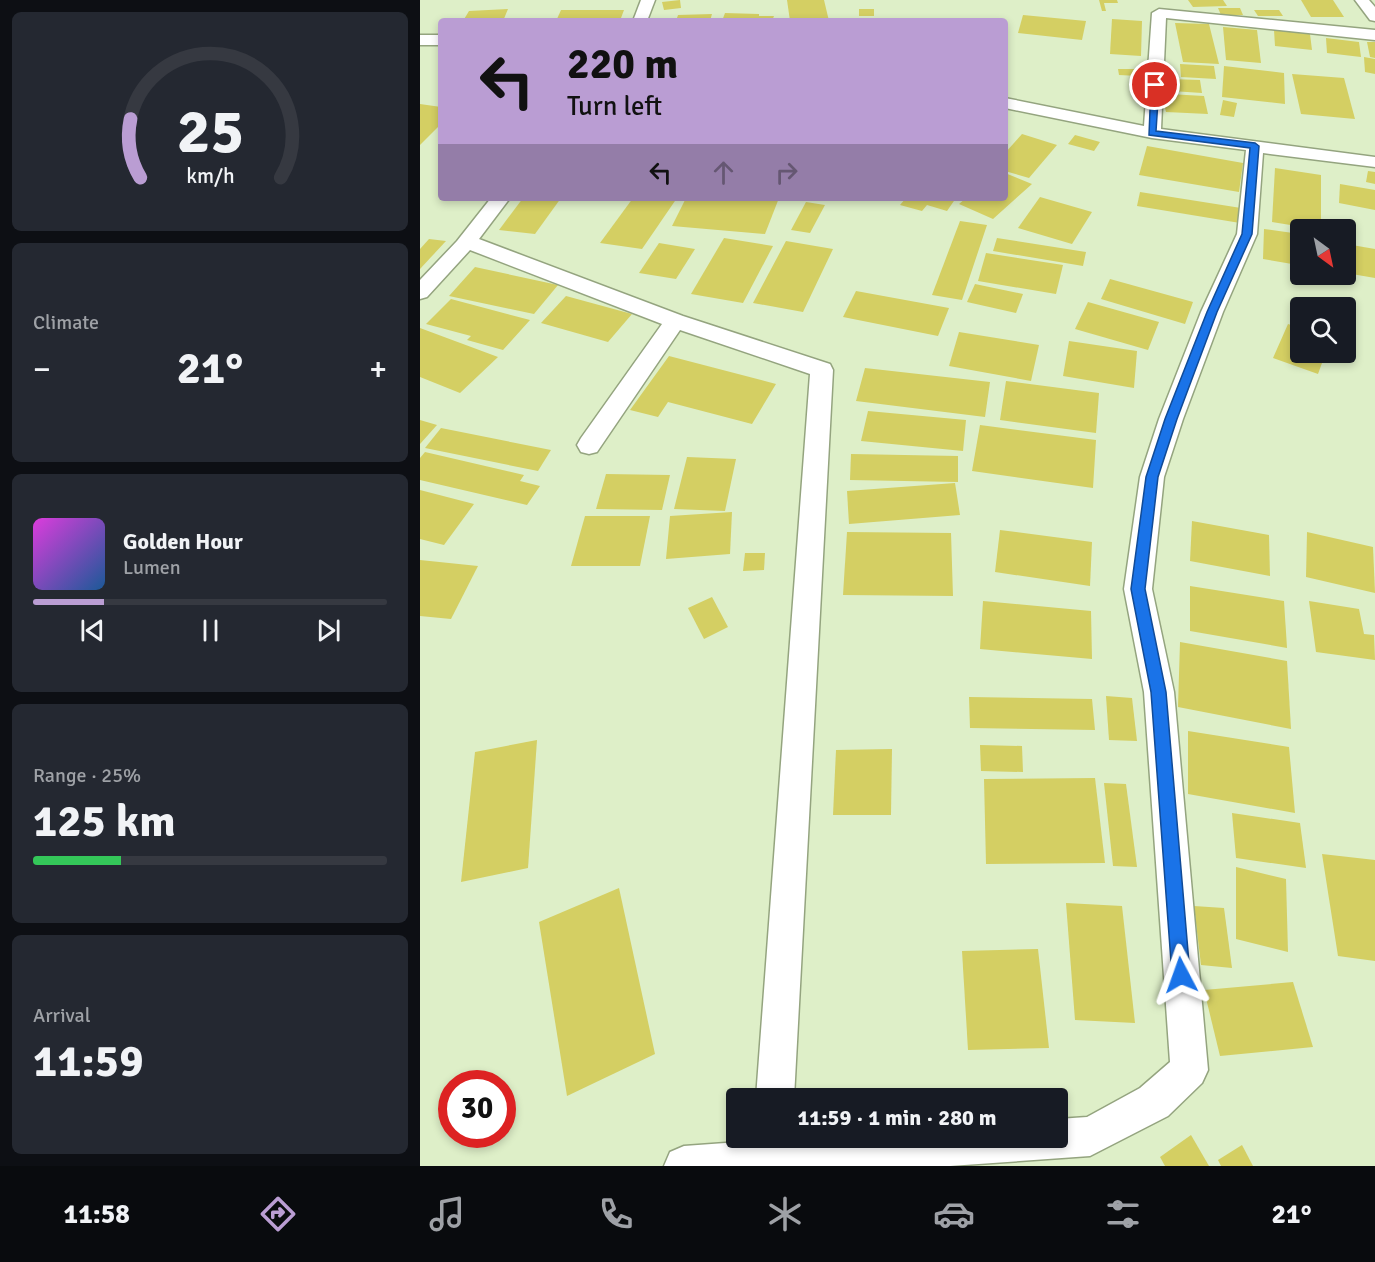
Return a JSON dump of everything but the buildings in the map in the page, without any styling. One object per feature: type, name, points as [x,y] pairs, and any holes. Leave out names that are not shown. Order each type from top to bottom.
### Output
[{"type":"street","points":[[641,18],[648,0]]},
{"type":"street","points":[[1362,0],[1375,17]]},
{"type":"street","points":[[1152,133],[1159,14],[1375,35]]},
{"type":"street","points":[[420,40],[438,40]]},
{"type":"street","points":[[1008,105],[1152,133],[1375,162]]},
{"type":"street","points":[[684,1166],[772,1149],[1090,1136],[1154,1102],[1188,1070],[1159,692],[1138,589],[1152,477],[1171,419],[1208,323],[1247,234],[1255,146]]},
{"type":"street","points":[[420,292],[467,242],[499,201]]},
{"type":"street","points":[[467,242],[675,321],[822,370],[776,1088]]},
{"type":"street","points":[[589,445],[675,321]]},
{"type":"route","points":[[1155,85],[1152,133],[1255,146],[1247,234],[1212,312],[1171,419],[1152,477],[1138,589],[1159,692],[1181,975]]}]
